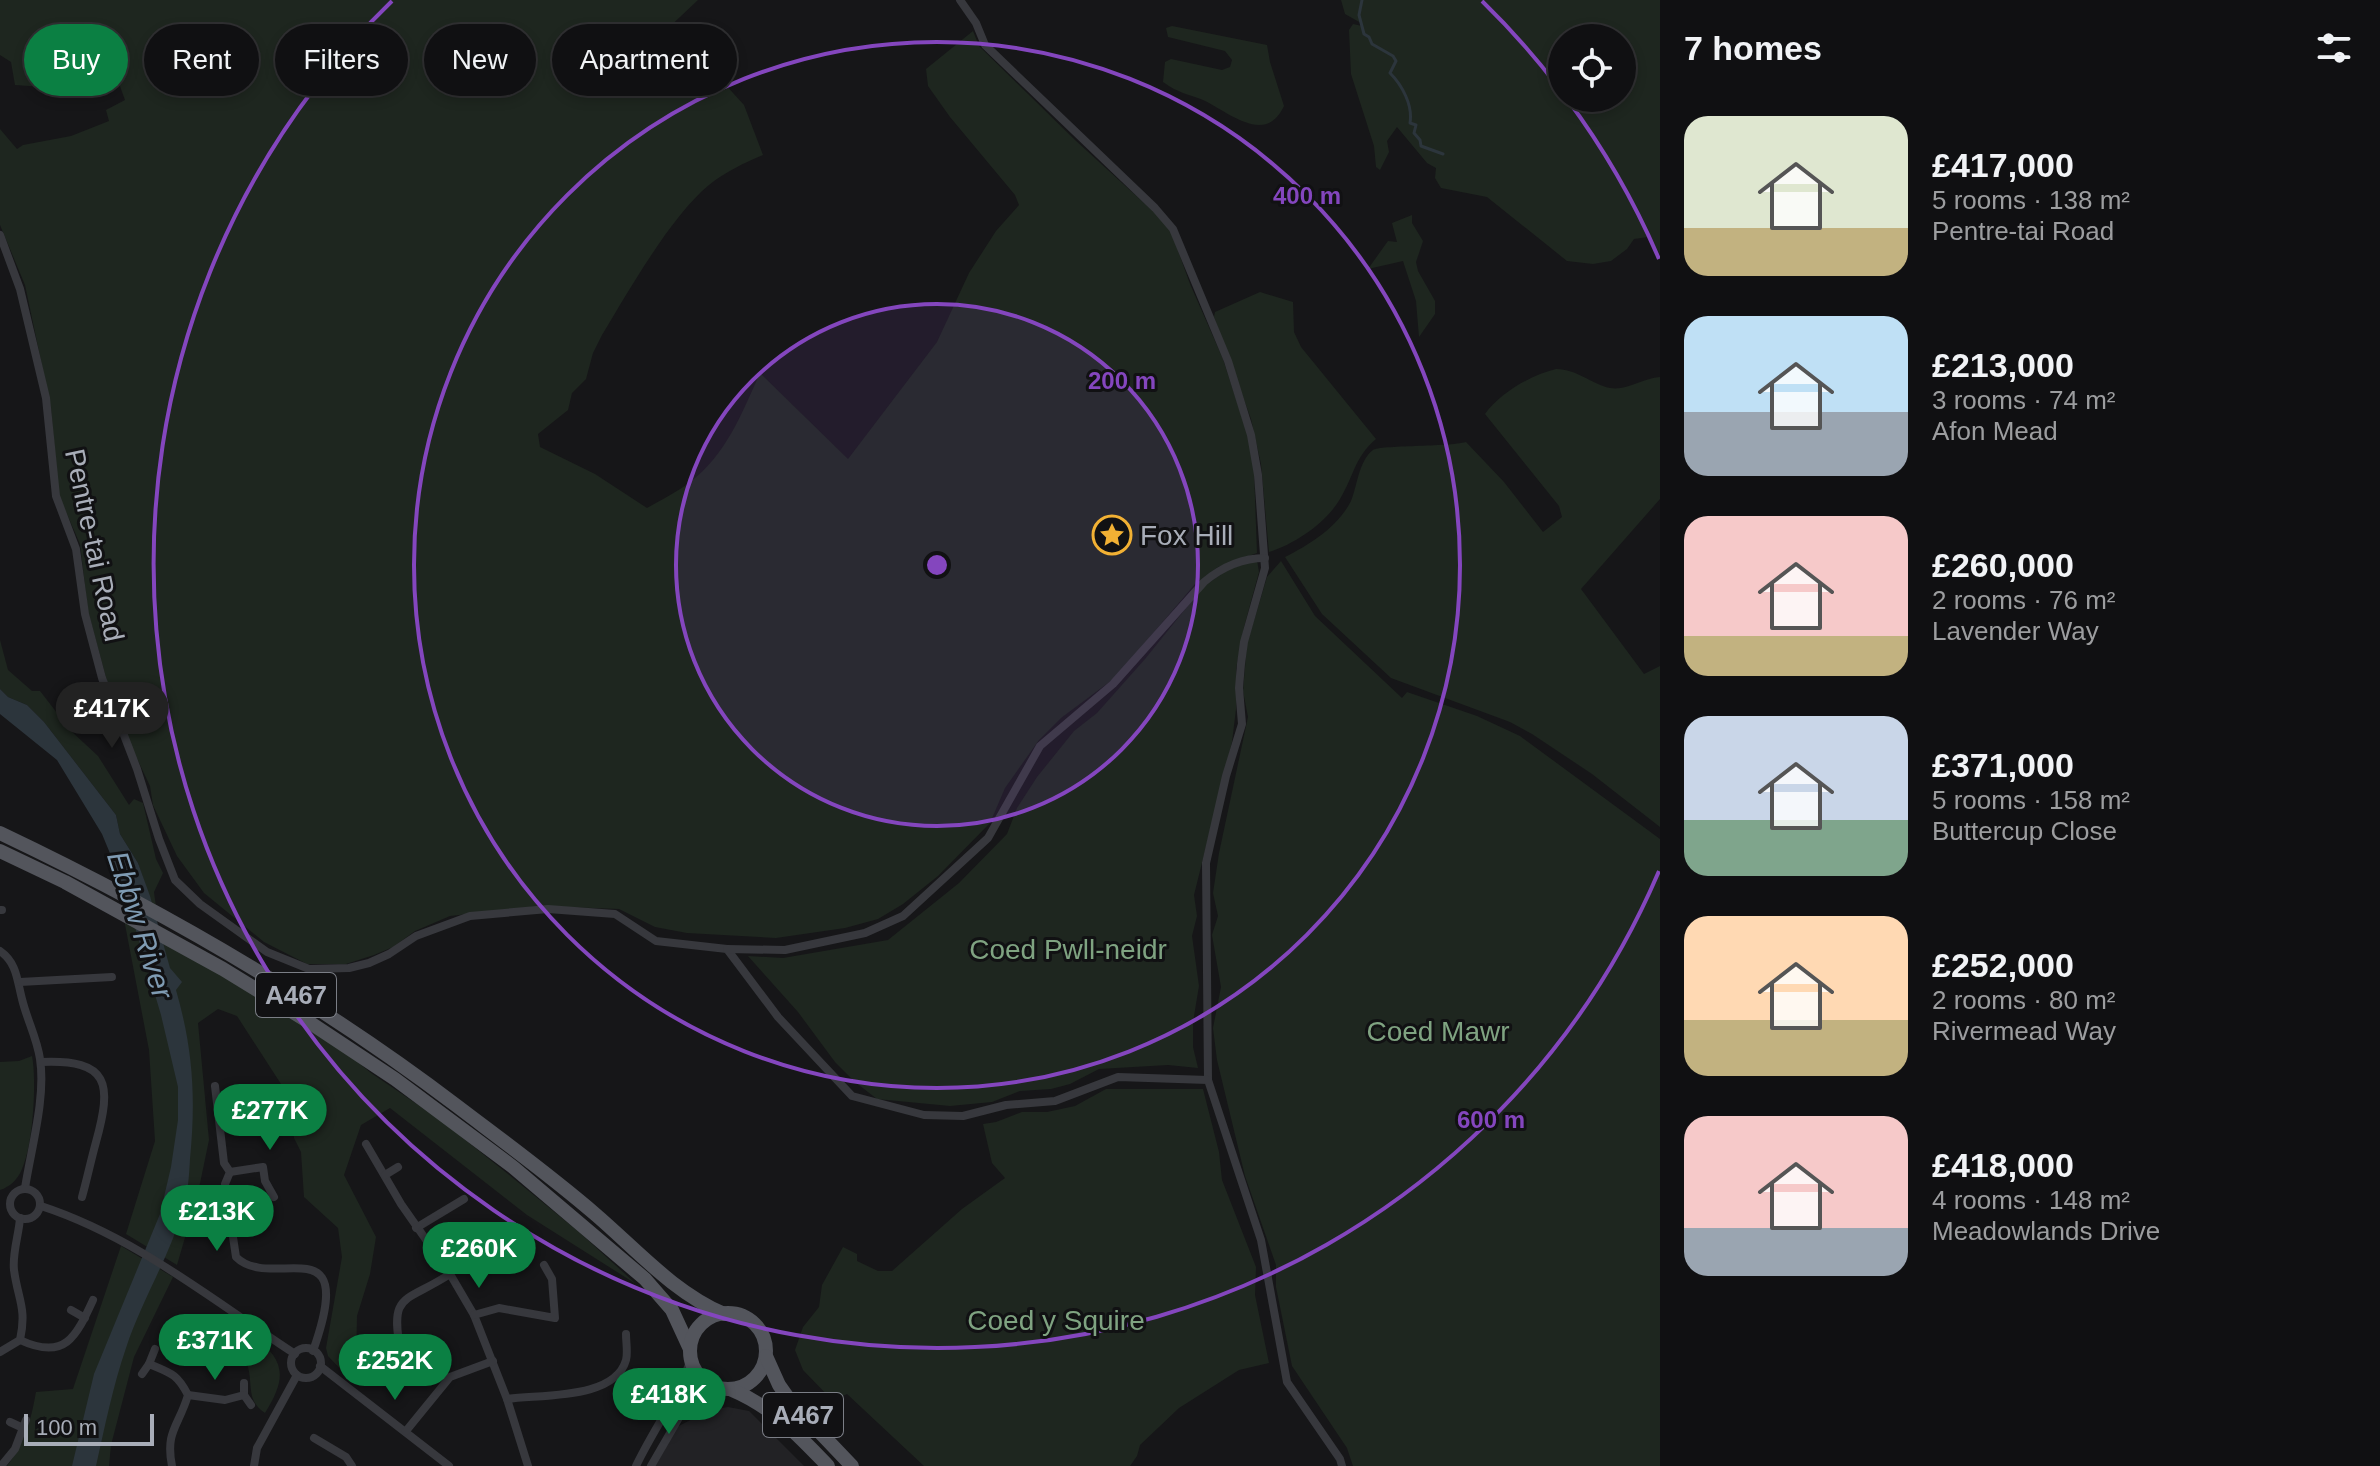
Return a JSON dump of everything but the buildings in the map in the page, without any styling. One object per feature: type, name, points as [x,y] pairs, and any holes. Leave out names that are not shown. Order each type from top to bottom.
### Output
[{"type":"main road","name":"A467","points":[[0,833],[184,929],[286,989],[404,1067],[584,1205],[681,1291],[700,1304],[724,1314]]},
{"type":"main road","name":"A467","points":[[0,851],[184,948],[309,1022],[395,1079],[513,1167],[660,1294],[672,1310],[690,1354]]},
{"type":"main road","points":[[735,1314],[755,1325],[762,1334],[766,1356],[754,1379],[739,1388],[727,1389],[703,1380],[690,1354],[698,1328],[713,1317],[735,1314]]},
{"type":"main road","name":"A467","points":[[766,1356],[779,1385],[791,1402],[852,1466]]},
{"type":"main road","name":"A467","points":[[727,1389],[754,1399],[780,1416],[828,1466]]},
{"type":"street","points":[[960,0],[976,23],[985,45],[1155,208],[1173,229],[1228,361],[1251,435],[1258,475],[1265,568],[1244,642],[1239,688],[1242,724],[1226,776],[1206,863],[1208,1080],[1261,1240],[1287,1382],[1342,1466]]},
{"type":"street","name":"Pentre-tai Road","points":[[0,235],[20,289],[46,398],[56,496],[76,549],[90,636],[117,721],[175,880],[200,904],[267,952],[309,969],[349,968],[369,963],[443,924],[470,916],[548,909],[615,914],[656,941],[727,949],[785,950],[865,933],[903,916],[988,838],[1040,746],[1113,684],[1204,582],[1219,570],[1239,561],[1265,558]]},
{"type":"street","points":[[727,949],[778,1017],[852,1096],[924,1115],[963,1116],[1006,1105],[1055,1101],[1118,1077],[1208,1080]]},
{"type":"street","points":[[0,951],[10,958],[20,982],[41,1062],[36,1133],[25,1188]]},
{"type":"street","points":[[20,982],[112,977]]},
{"type":"street","points":[[41,1062],[79,1063],[97,1075],[104,1087],[104,1118],[82,1197]]},
{"type":"street","points":[[215,1086],[224,1163],[230,1172]]},
{"type":"street","points":[[366,1144],[416,1228],[450,1274],[474,1315],[507,1399],[528,1466]]},
{"type":"street","points":[[230,1172],[264,1162],[265,1181],[274,1197]]},
{"type":"street","points":[[385,1175],[398,1167]]},
{"type":"street","points":[[230,1172],[225,1184],[236,1257],[243,1264],[256,1267],[306,1268],[319,1275],[325,1285],[324,1320],[313,1351]]},
{"type":"street","points":[[41,1206],[34,1217],[20,1218],[5,1201],[25,1188],[36,1193],[41,1206],[132,1245],[295,1354]]},
{"type":"street","points":[[416,1228],[464,1199]]},
{"type":"street","points":[[20,1218],[13,1267],[24,1308],[20,1340]]},
{"type":"street","points":[[474,1315],[499,1308],[555,1318],[552,1279],[544,1265]]},
{"type":"street","points":[[401,1354],[395,1324],[398,1308],[413,1294],[450,1274]]},
{"type":"street","points":[[20,1340],[36,1348],[55,1349],[68,1343],[93,1300]]},
{"type":"street","points":[[71,1310],[85,1318]]},
{"type":"street","points":[[507,1399],[589,1391],[602,1386],[618,1374],[627,1359],[626,1334]]},
{"type":"street","points":[[0,1352],[20,1340]]},
{"type":"street","points":[[142,1374],[155,1349]]},
{"type":"street","points":[[303,1349],[313,1351],[319,1358],[320,1366],[312,1377],[297,1375],[291,1366],[295,1354],[303,1349]]},
{"type":"street","points":[[636,1466],[659,1419],[677,1392],[690,1354]]},
{"type":"street","points":[[406,1431],[450,1377],[493,1361]]},
{"type":"street","points":[[149,1364],[177,1376],[188,1395],[184,1410],[171,1431],[172,1466]]},
{"type":"street","points":[[320,1366],[449,1466]]},
{"type":"street","points":[[254,1466],[257,1448],[297,1375]]},
{"type":"street","points":[[244,1383],[244,1395],[251,1405]]},
{"type":"street","points":[[651,1466],[680,1416],[727,1389]]},
{"type":"street","points":[[188,1395],[225,1400],[244,1395]]},
{"type":"street","points":[[1,1466],[15,1449],[24,1424],[10,1422]]},
{"type":"street","points":[[314,1438],[346,1457],[352,1466]]},
{"type":"shaded area","points":[[728,1407],[749,1411],[804,1466],[651,1466],[669,1431],[710,1410]]},
{"type":"green space","points":[[0,0],[698,0],[673,24],[552,24],[552,96],[736,96],[744,105],[763,155],[715,180],[680,215],[602,335],[586,379],[572,393],[568,410],[538,434],[540,447],[595,474],[647,508],[690,482],[714,459],[732,432],[760,373],[848,459],[937,342],[969,273],[996,231],[1019,205],[1015,195],[928,86],[926,69],[973,31],[979,46],[1171,231],[1223,359],[1248,436],[1254,471],[1257,553],[1218,567],[1195,584],[1116,677],[1061,718],[1039,740],[1005,788],[990,823],[938,876],[878,919],[845,928],[776,938],[687,933],[655,927],[619,909],[539,906],[450,916],[415,931],[393,947],[374,955],[346,964],[307,964],[264,942],[204,893],[177,856],[153,805],[150,786],[109,689],[88,611],[80,544],[59,496],[51,408],[25,285],[0,225],[0,129],[17,149],[23,145],[71,136],[109,121],[106,110],[128,96],[128,24],[24,24],[24,86],[15,85],[11,62],[0,55]]},
{"type":"green space","points":[[1341,0],[1660,0],[1660,254],[1648,237],[1634,239],[1611,261],[1593,264],[1567,261],[1487,197],[1441,188],[1435,178],[1436,168],[1427,163],[1397,127],[1387,141],[1389,152],[1380,170],[1376,167],[1374,146],[1351,74],[1349,30],[1353,24],[1362,26],[1345,14]]},
{"type":"green space","points":[[1172,26],[1267,45],[1284,106],[1276,118],[1267,124],[1246,122],[1163,82],[1165,62],[1171,59],[1222,70],[1230,67],[1232,60],[1225,51],[1168,37],[1166,28]]},
{"type":"green space","points":[[1412,215],[1412,223],[1423,241],[1416,262],[1418,271],[1435,301],[1435,314],[1419,337],[1416,301],[1403,261],[1368,269],[1388,241],[1397,242],[1392,223]]},
{"type":"green space","points":[[1260,292],[1293,302],[1294,332],[1301,347],[1376,439],[1363,453],[1340,499],[1327,516],[1299,538],[1269,552],[1261,464],[1251,419],[1214,317],[1215,312]]},
{"type":"green space","points":[[1556,369],[1571,371],[1610,388],[1623,388],[1660,377],[1660,499],[1581,589],[1644,674],[1660,666],[1660,827],[1592,774],[1532,734],[1510,722],[1391,678],[1322,614],[1285,557],[1313,541],[1339,519],[1351,501],[1368,454],[1388,447],[1466,442],[1504,482],[1543,532],[1562,517],[1559,506],[1485,414],[1517,386]]},
{"type":"green space","name":"Coed Pwll-neidr","points":[[1257,560],[1259,572],[1236,669],[1232,742],[1194,895],[1197,916],[1192,936],[1199,986],[1193,1022],[1193,1047],[1198,1068],[1168,1065],[1099,1069],[1070,1084],[1020,1091],[992,1102],[950,1106],[877,1099],[835,1062],[798,1012],[748,956],[783,958],[888,940],[959,883],[1007,834],[1017,808],[1037,777],[1074,731],[1097,713],[1145,659],[1203,587],[1229,569]]},
{"type":"green space","name":"Coed Mawr","points":[[1281,561],[1315,616],[1402,698],[1407,692],[1477,716],[1520,736],[1660,839],[1660,1466],[1353,1466],[1347,1448],[1292,1366],[1276,1287],[1276,1265],[1245,1176],[1217,1060],[1213,1028],[1221,987],[1212,935],[1218,916],[1213,893],[1248,717],[1243,691],[1247,644],[1267,577]]},
{"type":"green space","points":[[0,640],[8,670],[32,691],[40,691],[71,731],[98,756],[129,805],[134,799],[143,803],[156,859],[163,873],[154,892],[158,922],[138,863],[120,834],[116,815],[44,722],[27,705],[8,697],[0,689]]},
{"type":"green space","points":[[123,914],[309,1022],[371,1073],[439,1119],[508,1174],[636,1284],[527,1215],[390,1108],[361,1125],[344,1175],[376,1237],[370,1274],[357,1316],[356,1363],[347,1376],[328,1356],[326,1348],[342,1257],[338,1228],[304,1197],[301,1152],[294,1138],[290,1098],[237,1016],[218,1009],[198,1023],[209,1140],[198,1193],[177,1265],[126,1234],[155,1141],[149,1050]]},
{"type":"green space","points":[[32,1056],[33,1113],[26,1158],[16,1179],[0,1190],[0,1062],[19,1061]]},
{"type":"green space","name":"Coed y Squire","points":[[1106,1089],[1203,1089],[1219,1152],[1222,1180],[1256,1267],[1255,1295],[1269,1363],[1239,1370],[1179,1408],[1140,1445],[1130,1466],[924,1466],[847,1394],[833,1401],[803,1370],[795,1350],[803,1327],[819,1307],[822,1285],[843,1247],[857,1254],[857,1261],[878,1271],[892,1271],[962,1209],[1005,1178],[992,1163],[983,1124],[1022,1112],[1047,1112],[1075,1106]]},
{"type":"green space","points":[[121,1246],[173,1277],[134,1357],[111,1445],[109,1466],[7,1466],[26,1431],[36,1392],[73,1389]]},
{"type":"green space","points":[[244,1329],[267,1348],[278,1366],[278,1386],[265,1413],[253,1398],[243,1345]]},
{"type":"water","name":"Ebbw River","points":[[0,689],[8,697],[27,705],[44,722],[116,815],[120,834],[138,863],[150,896],[170,968],[182,982],[176,990],[186,1033],[193,1094],[187,1193],[176,1230],[126,1348],[96,1466],[72,1466],[94,1374],[160,1214],[178,1120],[178,1087],[161,1015],[121,880],[102,834],[57,760],[0,714]]},
{"type":"waterway","points":[[1362,0],[1359,15],[1364,34],[1372,44],[1396,61],[1390,73],[1406,96],[1410,123],[1416,125],[1414,133],[1421,146],[1443,154]]},
{"type":"place","name":"Fox Hill","points":[[1112,535]]}]
